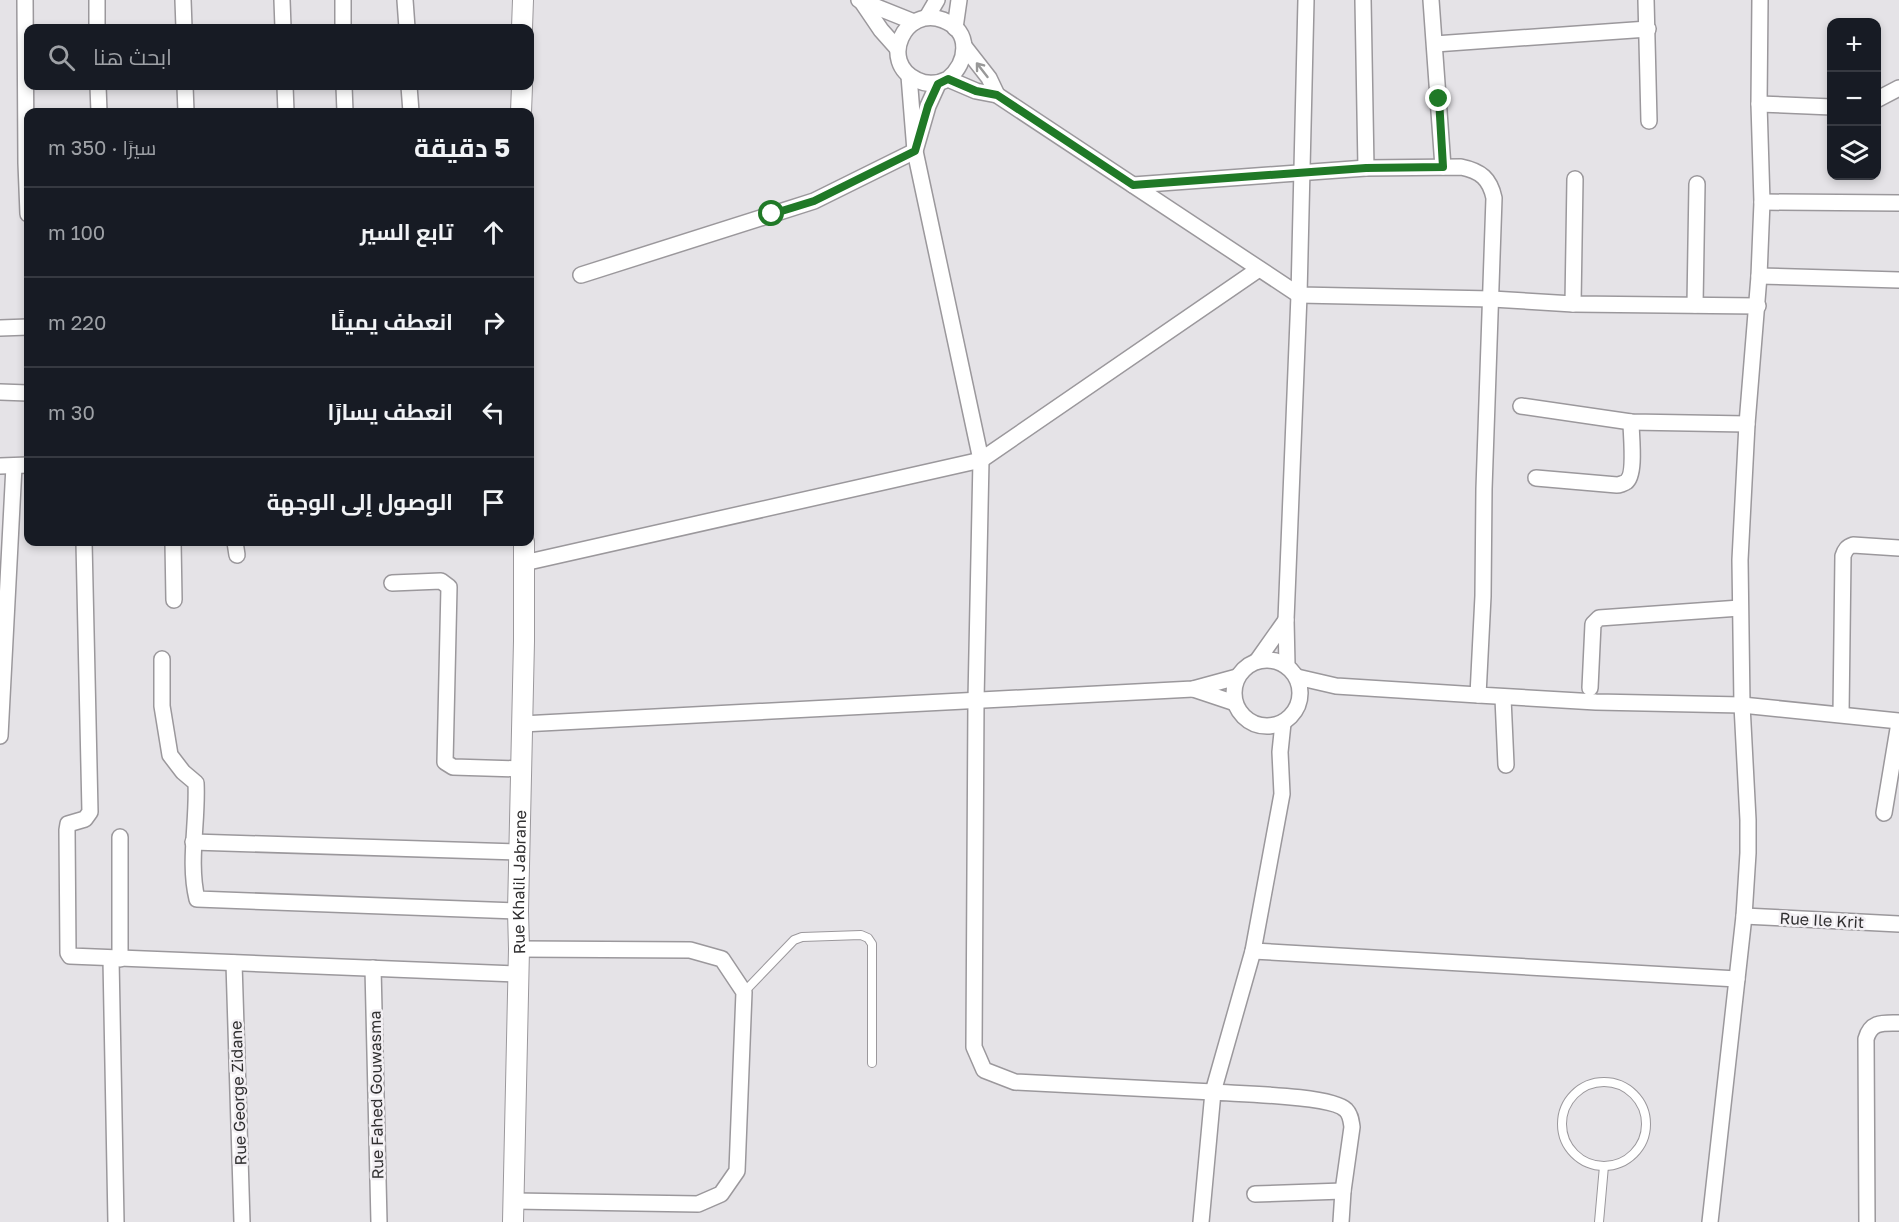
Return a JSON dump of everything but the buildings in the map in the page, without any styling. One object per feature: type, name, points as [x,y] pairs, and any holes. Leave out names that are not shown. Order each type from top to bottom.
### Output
[{"type":"street","points":[[25,0],[25,24]]},
{"type":"street","points":[[97,0],[97,24]]},
{"type":"street","points":[[183,0],[184,24]]},
{"type":"street","points":[[282,0],[283,24]]},
{"type":"street","points":[[343,0],[344,24]]},
{"type":"street","points":[[405,0],[407,24]]},
{"type":"street","points":[[522,24],[523,0]]},
{"type":"street","points":[[897,48],[902,33],[920,20],[937,0]]},
{"type":"street","points":[[955,28],[959,0]]},
{"type":"street","points":[[1262,726],[1283,723],[1294,713],[1301,698],[1292,671],[1286,620],[1299,295],[1306,0]]},
{"type":"street","points":[[1363,0],[1366,168]]},
{"type":"street","points":[[1431,0],[1443,167]]},
{"type":"street","points":[[1646,0],[1649,122]]},
{"type":"street","points":[[1710,1222],[1744,916],[1748,820],[1742,705],[1741,538],[1747,424],[1758,306],[1762,202],[1760,0]]},
{"type":"street","points":[[581,275],[814,201],[915,151],[928,106],[943,81],[958,71],[961,65],[964,46],[961,36],[955,28],[942,19],[920,20],[860,1]]},
{"type":"street","points":[[860,1],[897,48],[902,69],[909,76],[921,82],[943,81],[997,95],[1299,295],[1492,299],[1573,304],[1758,306]]},
{"type":"street","points":[[1434,44],[1648,29]]},
{"type":"street","points":[[964,46],[989,78],[997,95]]},
{"type":"street","points":[[909,76],[915,151],[981,460],[976,700],[974,1047],[984,1070],[1015,1082],[1296,1097],[1338,1104],[1351,1117],[1352,1127],[1341,1222]]},
{"type":"street","points":[[1881,97],[1899,88]]},
{"type":"street","points":[[26,90],[26,108]]},
{"type":"street","points":[[98,90],[99,108]]},
{"type":"street","points":[[185,90],[186,108]]},
{"type":"street","points":[[285,90],[286,108]]},
{"type":"street","points":[[344,90],[345,108]]},
{"type":"street","points":[[409,90],[411,108]]},
{"type":"street","points":[[521,108],[522,90]]},
{"type":"street","points":[[1760,104],[1827,107]]},
{"type":"street","points":[[1133,185],[1366,168],[1443,167],[1473,169],[1484,176],[1492,187],[1494,198],[1492,299],[1478,695]]},
{"type":"street","points":[[1573,304],[1575,179]]},
{"type":"street","points":[[1695,305],[1697,184]]},
{"type":"street","points":[[1762,202],[1899,203]]},
{"type":"street","points":[[524,563],[981,460],[1259,269]]},
{"type":"street","points":[[1759,276],[1899,280]]},
{"type":"street","points":[[0,328],[24,327]]},
{"type":"street","points":[[0,392],[24,393]]},
{"type":"street","points":[[1521,406],[1631,422],[1747,424]]},
{"type":"street","points":[[1536,478],[1617,485],[1626,483],[1632,468],[1631,422]]},
{"type":"street","points":[[0,736],[2,637],[14,466]]},
{"type":"street","points":[[1841,714],[1843,556],[1845,550],[1848,546],[1853,545],[1899,548]]},
{"type":"street","points":[[84,546],[90,812],[85,819],[68,824],[67,830],[68,953],[73,957],[518,974]]},
{"type":"street","points":[[173,546],[174,600]]},
{"type":"street","name":"Rue Khalil Jabrane","points":[[513,1222],[524,546]]},
{"type":"street","points":[[392,583],[441,581],[449,587],[445,762],[453,767],[521,769]]},
{"type":"street","points":[[1590,688],[1593,624],[1599,618],[1740,608]]},
{"type":"street","points":[[1257,661],[1286,620]]},
{"type":"street","points":[[162,658],[162,706],[170,755],[183,772],[196,783],[197,802],[193,842],[196,897],[200,901],[518,911]]},
{"type":"street","points":[[1280,752],[1262,726],[1245,718],[1235,703],[1237,677],[1245,667],[1257,661],[1272,659],[1292,671],[1336,686],[1503,698],[1742,705],[1841,714],[1899,722],[1884,813]]},
{"type":"street","points":[[522,724],[1192,689],[1237,677]]},
{"type":"street","points":[[1301,698],[1336,686]]},
{"type":"street","points":[[1192,689],[1235,703]]},
{"type":"street","points":[[1503,698],[1506,765]]},
{"type":"street","points":[[1201,1222],[1213,1092],[1253,951],[1282,794],[1280,752],[1283,723]]},
{"type":"street","points":[[116,1222],[116,959],[120,837]]},
{"type":"street","points":[[193,842],[519,852]]},
{"type":"street","name":"Rue Ile Krit","points":[[1744,916],[1899,924]]},
{"type":"street","points":[[514,1201],[698,1204],[721,1194],[737,1171],[744,992],[722,959],[690,950],[519,949]]},
{"type":"street","points":[[1253,951],[1737,979]]},
{"type":"street","name":"Rue George Zidane","points":[[234,963],[242,1222]]},
{"type":"street","name":"Rue Fahed Gouwasma","points":[[373,968],[378,1222]]},
{"type":"street","points":[[1867,1222],[1866,1039],[1868,1031],[1873,1026],[1880,1023],[1899,1023]]},
{"type":"street","points":[[1255,1194],[1343,1191]]},
{"type":"lane","points":[[744,992],[794,940],[802,937],[861,936],[868,938],[872,944],[872,1063]]},
{"type":"lane","points":[[1604,1082],[1620,1085],[1634,1094],[1643,1108],[1646,1125],[1643,1141],[1634,1154],[1620,1163],[1604,1166],[1587,1163],[1574,1154],[1565,1140],[1562,1124],[1565,1107],[1574,1094],[1588,1085],[1604,1082]]},
{"type":"lane","points":[[1599,1222],[1604,1166]]},
{"type":"route","points":[[772,214],[814,201],[915,151],[928,106],[938,84],[948,79],[976,91],[997,95],[1133,185],[1366,168],[1443,167],[1439,99]]}]
